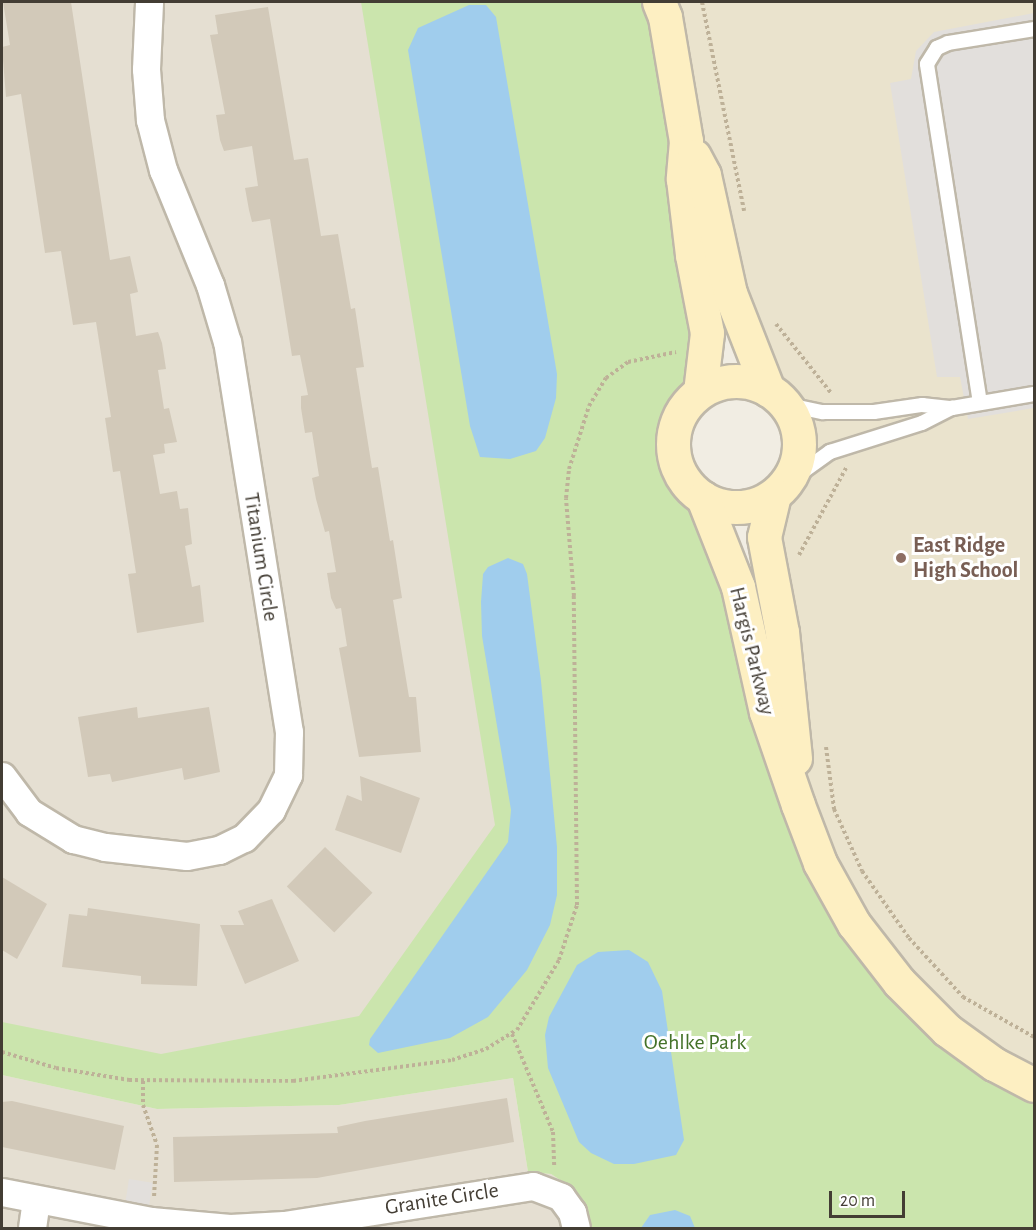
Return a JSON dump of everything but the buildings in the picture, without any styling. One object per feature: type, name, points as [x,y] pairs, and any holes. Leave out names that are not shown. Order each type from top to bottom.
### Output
[{"type":"street","name":"Titanium Circle","points":[[2,776],[29,812],[73,839],[93,846],[187,856],[219,850],[244,838],[276,802],[288,775],[289,732],[227,342],[210,285],[162,170],[150,120],[146,69],[149,2]]},
{"type":"street","points":[[664,7],[686,141],[683,179],[691,244],[707,333],[700,392]]},
{"type":"street","points":[[686,141],[704,175],[730,293],[776,397],[794,420],[799,441],[796,462],[779,490],[739,507],[720,506],[703,498],[682,476],[673,446],[676,425],[685,407],[700,392],[734,381],[776,397]]},
{"type":"street","name":"Hargis Parkway","points":[[779,490],[764,537],[782,632],[798,805]]},
{"type":"street","name":"Hargis Parkway","points":[[703,498],[738,587],[766,712],[820,863],[849,914],[899,982],[947,1030],[994,1064],[1035,1085]]},
{"type":"street","name":"Granite Circle","points":[[2,1192],[151,1221],[230,1228],[284,1225],[533,1186],[561,1197],[572,1212],[576,1228]]},
{"type":"street","points":[[32,1228],[36,1199]]},
{"type":"lane","points":[[980,403],[927,64],[937,48],[948,43],[1035,29]]},
{"type":"lane","points":[[776,397],[837,413],[922,405],[952,408],[1035,394]]},
{"type":"lane","points":[[779,490],[830,452],[922,423],[952,408]]},
{"type":"path","points":[[702,2],[745,214]]},
{"type":"path","points":[[774,320],[823,380],[835,402]]},
{"type":"path","points":[[2,1052],[79,1072],[143,1081],[334,1078],[459,1058],[512,1034],[526,1019],[559,960],[577,905],[574,588],[566,498],[569,469],[589,406],[611,373],[633,360],[680,352]]},
{"type":"path","points":[[800,563],[799,551],[844,476],[846,463]]},
{"type":"path","points":[[825,739],[834,809],[862,870],[909,938],[963,997],[1035,1037]]},
{"type":"path","points":[[512,1034],[553,1132],[554,1167]]},
{"type":"path","points":[[143,1081],[143,1105],[158,1145],[152,1204]]},
{"type":"shaded area","points":[[2,2],[362,2],[498,827],[363,1019],[167,1056],[2,1023]]},
{"type":"shaded area","name":"East Ridge High School","points":[[668,2],[1034,2],[1034,1085],[899,982],[798,805],[771,579],[799,441],[794,419],[748,342]]},
{"type":"shaded area","points":[[1034,13],[1034,408],[968,419],[960,377],[937,377],[890,83],[911,79],[916,51],[934,32]]},
{"type":"shaded area","points":[[2,1075],[157,1109],[339,1105],[513,1078],[528,1172],[551,1174],[571,1187],[584,1204],[591,1227],[613,1225],[614,1228],[2,1228]]},
{"type":"shaded area","points":[[129,1179],[153,1183],[149,1207],[125,1204]]},
{"type":"green space","name":"Oehlke Park","points":[[361,2],[649,2],[694,306],[685,386],[664,431],[668,465],[709,538],[801,857],[1034,1101],[1034,1228],[591,1227],[584,1204],[571,1187],[551,1174],[528,1172],[513,1078],[339,1105],[157,1109],[2,1075],[2,1022],[161,1054],[359,1016],[495,825]]},
{"type":"water","points":[[469,5],[486,5],[496,17],[557,374],[556,398],[545,438],[536,451],[510,459],[480,457],[470,426],[408,50],[418,28]]},
{"type":"water","points":[[508,558],[523,564],[527,574],[541,681],[557,847],[557,895],[550,925],[527,970],[488,1017],[450,1038],[378,1053],[369,1045],[370,1039],[508,842],[511,810],[482,636],[481,602],[483,574],[488,567]]},
{"type":"water","points":[[629,950],[648,962],[662,991],[684,1140],[676,1155],[634,1164],[614,1164],[591,1153],[579,1142],[548,1068],[545,1035],[549,1017],[577,965],[598,952]]},
{"type":"water","points":[[675,1210],[690,1216],[695,1228],[641,1228],[650,1215]]},
{"type":"place","name":"East Ridge High School","points":[[901,558]]}]
